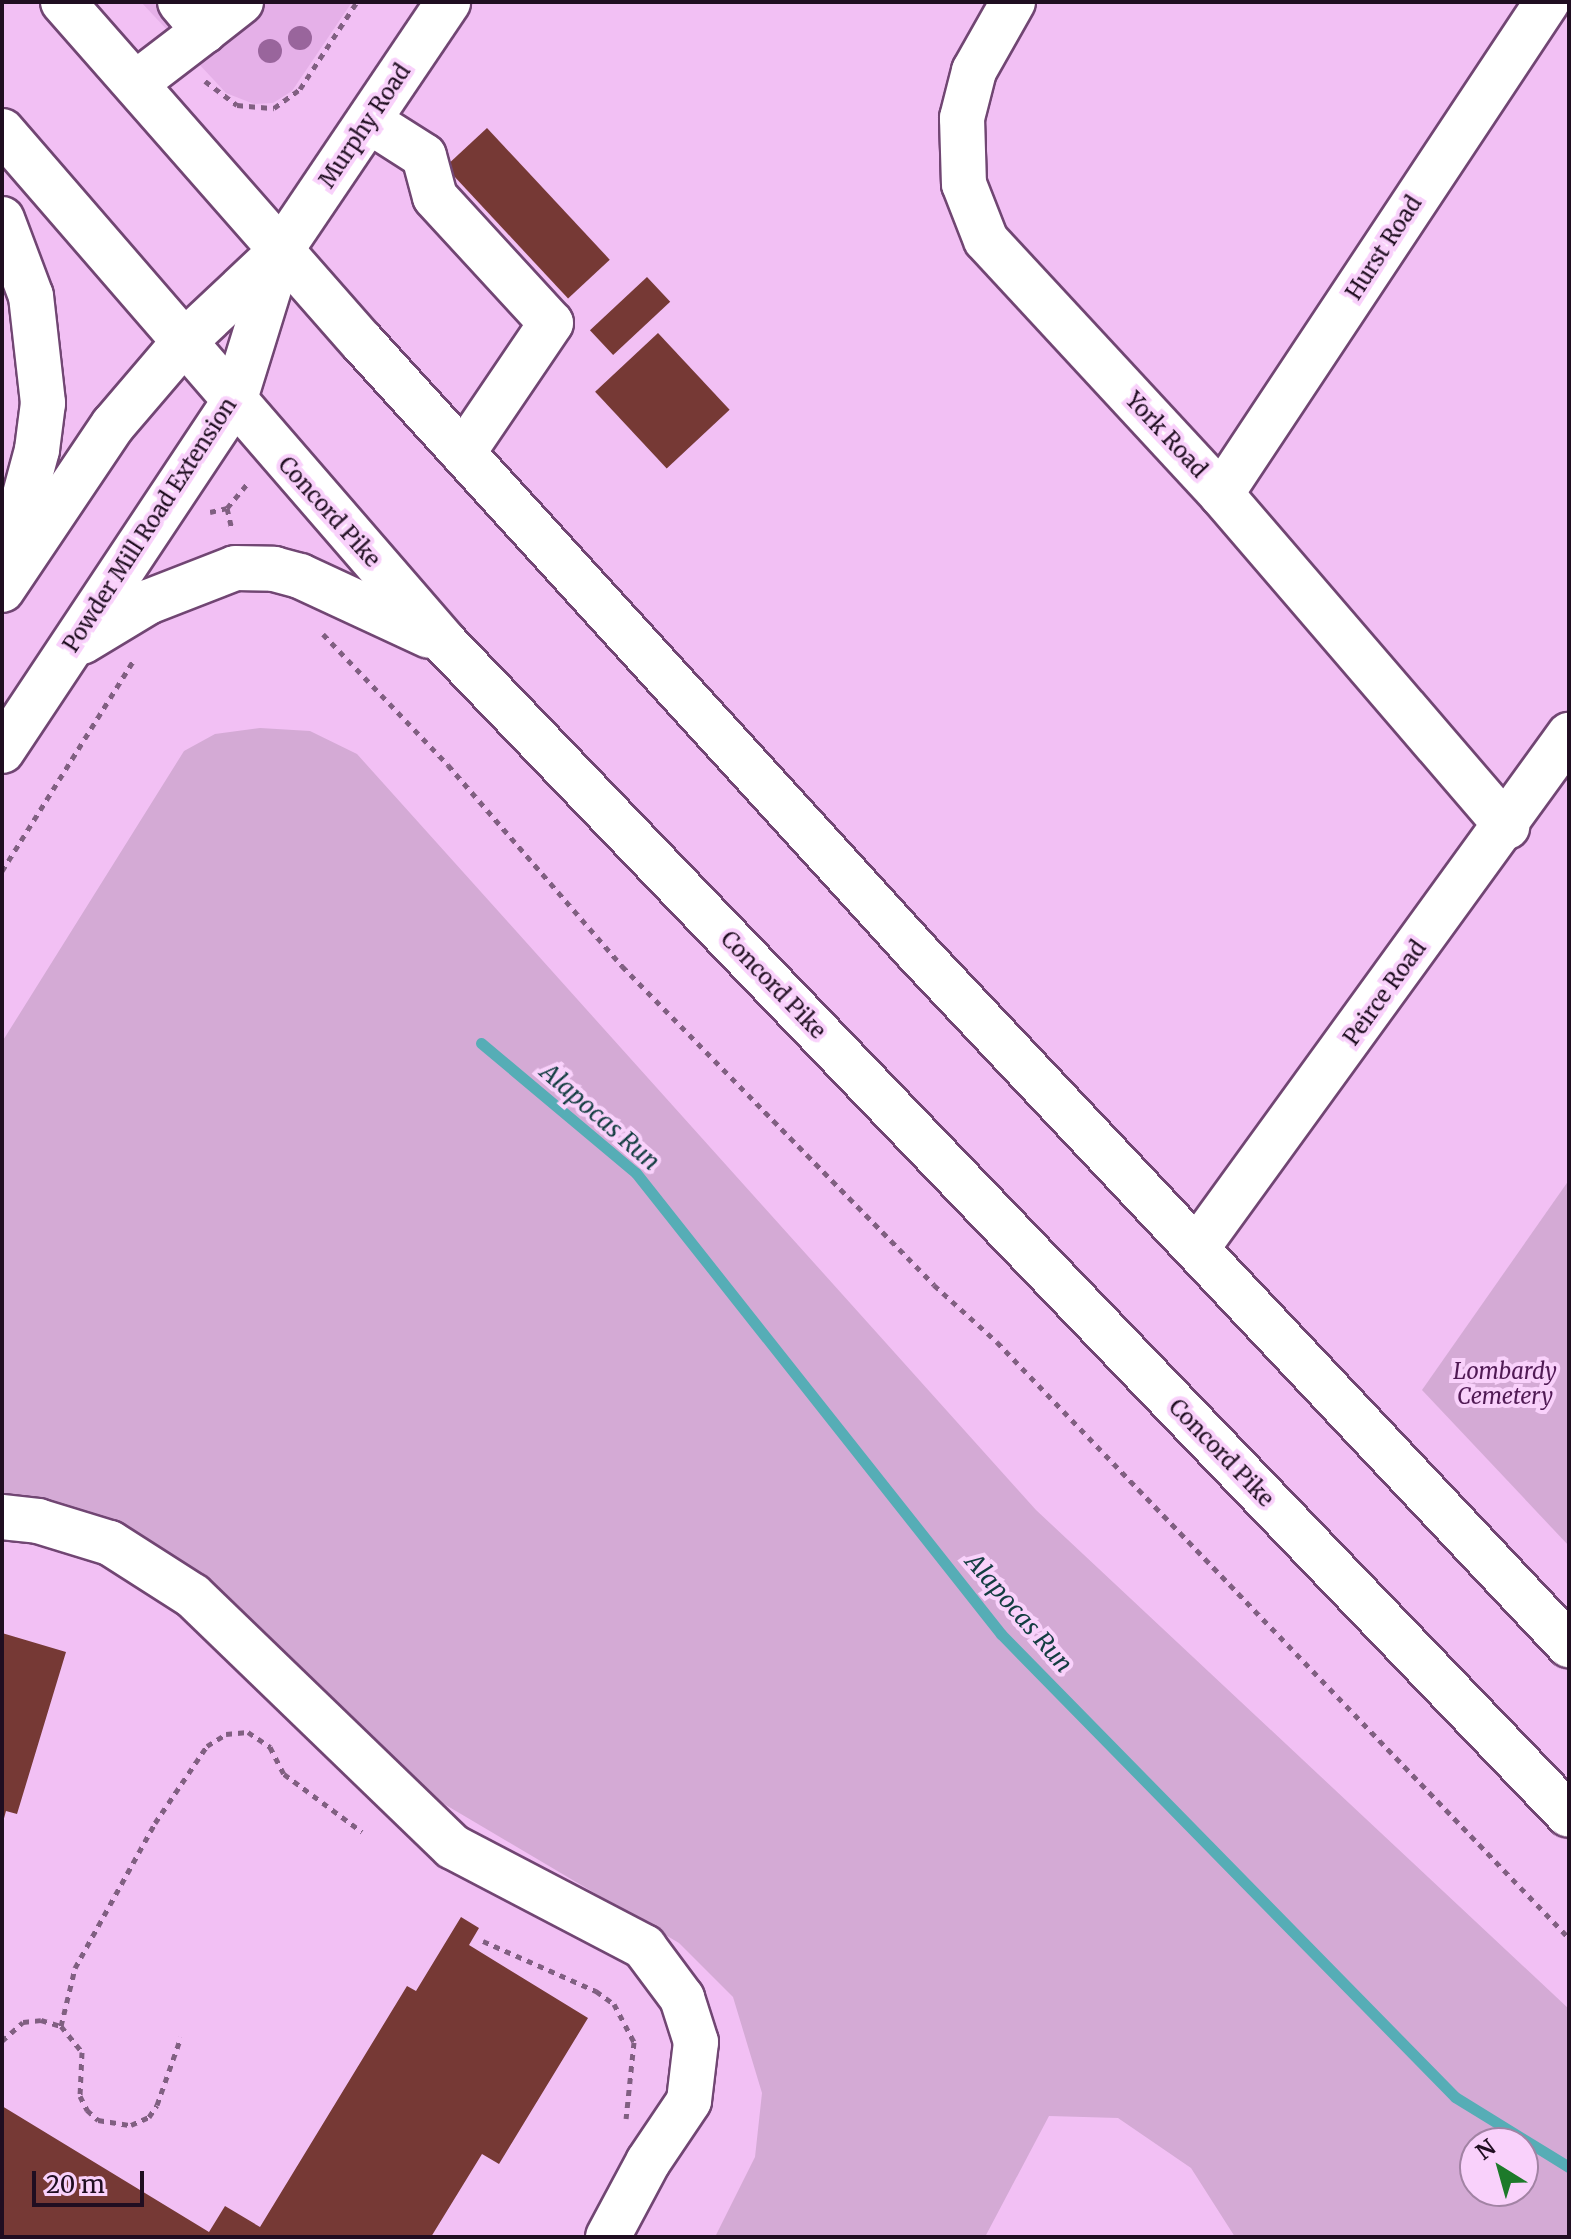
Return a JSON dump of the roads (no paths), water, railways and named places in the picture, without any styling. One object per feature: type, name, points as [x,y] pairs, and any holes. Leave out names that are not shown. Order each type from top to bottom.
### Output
[{"type":"main road","points":[[63,2],[463,453],[917,952],[1569,1645]]},
{"type":"main road","points":[[136,83],[192,16],[241,2]]},
{"type":"main road","name":"Murphy Road","points":[[281,250],[448,2]]},
{"type":"main road","name":"York Road","points":[[1013,2],[974,71],[962,118],[964,184],[986,240],[1221,494],[1507,827]]},
{"type":"main road","name":"Hurst Road","points":[[1221,494],[1547,2]]},
{"type":"main road","points":[[369,121],[424,156],[435,197],[551,323],[463,453]]},
{"type":"main road","name":"Concord Pike","points":[[2,131],[446,644],[1569,1815]]},
{"type":"main road","points":[[2,219],[31,296],[43,403],[37,450],[2,582]]},
{"type":"main road","points":[[2,590],[113,425],[184,342],[281,250]]},
{"type":"main road","name":"Powder Mill Road Extension","points":[[2,751],[234,402],[281,250]]},
{"type":"main road","points":[[70,649],[148,602],[235,568],[274,569],[300,576],[446,644]]},
{"type":"main road","name":"Peirce Road","points":[[1197,1248],[1507,827],[1569,735]]},
{"type":"main road","points":[[2,1517],[38,1521],[110,1543],[193,1596],[453,1847],[644,1947],[682,1998],[696,2042],[689,2101],[648,2162],[608,2237]]},
{"type":"waterway","name":"Alapocas Run","points":[[481,1043],[636,1173],[1001,1634],[1455,2097],[1569,2167]]},
{"type":"park label","name":"Lombardy Cemetery","points":[[1505,1384]]}]
